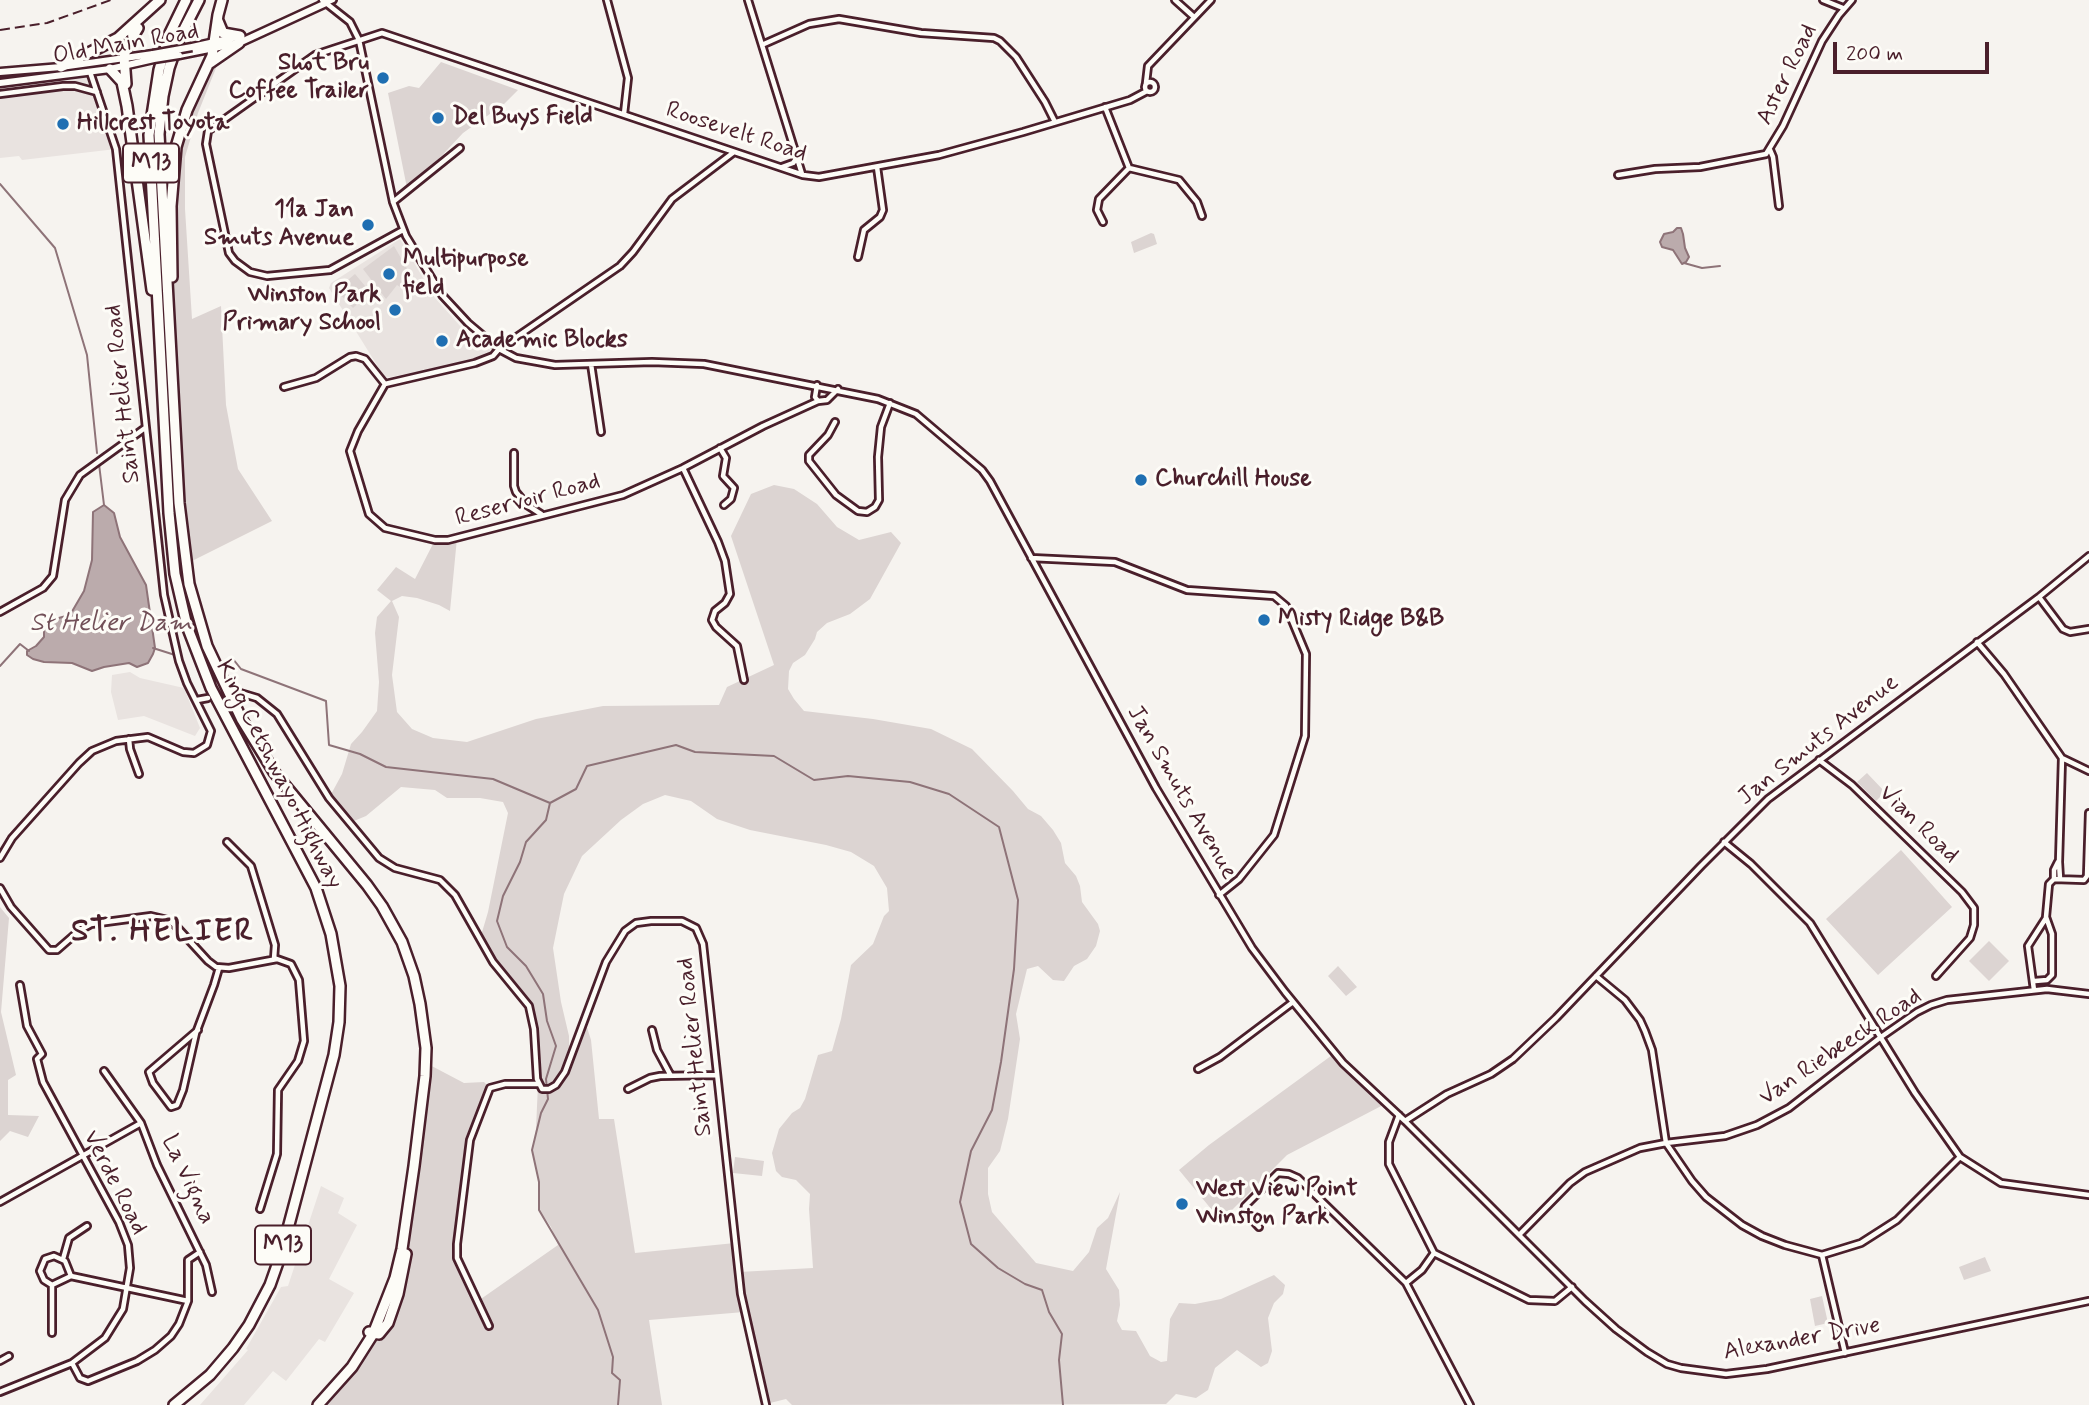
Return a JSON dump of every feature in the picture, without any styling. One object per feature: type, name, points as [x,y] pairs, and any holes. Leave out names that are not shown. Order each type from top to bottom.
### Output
[{"type":"highway","points":[[127,106],[124,62],[132,36],[160,0]]},
{"type":"highway","points":[[61,67],[118,38],[160,0]]},
{"type":"highway","name":"King Cetshwayo Highway","points":[[174,1405],[202,1383],[228,1354],[249,1325],[270,1285],[282,1251],[335,1056],[340,986],[337,957],[311,878],[211,688],[194,649],[180,603],[170,542],[150,163],[151,116],[166,43],[186,0]]},
{"type":"highway","name":"King Cetshwayo Highway","points":[[199,0],[179,39],[169,68],[159,125],[179,503],[189,584],[207,646],[221,680],[261,751],[283,783],[367,885],[388,918],[405,950],[414,976],[423,1022],[425,1076],[395,1278],[371,1333],[352,1367],[318,1405]]},
{"type":"highway","points":[[169,321],[172,286],[171,206],[176,147],[187,110],[209,64],[222,0]]},
{"type":"highway","points":[[209,64],[239,39],[222,32],[218,15]]},
{"type":"highway","points":[[110,69],[122,82],[127,106],[159,333]]},
{"type":"main road","name":"Old Main Road","points":[[0,72],[124,62],[191,50],[256,34],[315,4],[327,1]]},
{"type":"main road","name":"Old Main Road","points":[[0,83],[110,69],[124,62]]},
{"type":"street","points":[[607,0],[628,78],[624,114]]},
{"type":"street","points":[[748,0],[803,175]]},
{"type":"street","points":[[1175,0],[1194,17]]},
{"type":"street","points":[[1146,83],[1152,82],[1155,86],[1153,91],[1147,91],[1146,83],[1148,66],[1211,0]]},
{"type":"street","points":[[1823,0],[1844,8]]},
{"type":"street","name":"Aster Road","points":[[1618,175],[1655,169],[1700,167],[1763,155],[1770,150],[1818,48],[1852,0]]},
{"type":"street","name":"Jan Smuts Avenue","points":[[327,1],[350,22],[359,40],[393,202],[403,230],[445,299],[499,349],[516,358],[555,365],[652,362],[704,364],[838,389],[890,403],[916,414],[982,470],[1152,781],[1252,948],[1343,1063],[1405,1121],[1447,1094],[1502,1068],[1532,1042],[1768,799],[2039,597],[2089,556]]},
{"type":"street","points":[[764,44],[810,24],[839,19],[921,33],[994,38],[1016,57],[1055,122]]},
{"type":"street","name":"Roosevelt Road","points":[[403,230],[330,270],[303,274],[259,275],[250,272],[232,259],[220,216],[205,144],[206,136],[215,125],[315,55],[386,34],[803,175],[828,176],[939,155],[1130,100],[1147,91]]},
{"type":"street","name":"Saint Helier Road","points":[[90,72],[116,149],[164,595],[179,661],[211,731],[207,745],[194,753],[183,752],[155,738],[129,739]]},
{"type":"street","points":[[0,94],[63,86],[98,92]]},
{"type":"street","points":[[1105,107],[1129,168]]},
{"type":"street","points":[[393,202],[460,148]]},
{"type":"street","points":[[1770,150],[1779,206]]},
{"type":"street","points":[[284,387],[316,378],[356,356],[365,359],[385,384],[485,360],[620,266],[672,199],[735,152]]},
{"type":"street","points":[[781,167],[793,163],[797,158]]},
{"type":"street","points":[[858,257],[864,230],[880,217],[883,210],[877,167]]},
{"type":"street","points":[[1129,168],[1179,180],[1197,202],[1202,216]]},
{"type":"street","points":[[1103,222],[1097,210],[1099,199],[1129,168]]},
{"type":"street","points":[[591,364],[601,432]]},
{"type":"street","name":"Reservoir Road","points":[[385,384],[358,431],[350,451],[366,507],[371,517],[385,528],[435,540],[448,540],[623,495],[818,401],[827,400],[838,389]]},
{"type":"street","points":[[817,385],[815,397],[818,401]]},
{"type":"street","points":[[835,422],[824,441],[809,455],[808,461],[836,495],[863,513],[874,509],[878,500],[881,426],[890,403]]},
{"type":"street","points":[[0,612],[43,588],[51,580],[55,572],[65,500],[80,475],[146,428]]},
{"type":"street","points":[[720,448],[726,458],[723,476],[734,488],[731,499],[724,505]]},
{"type":"street","points":[[514,453],[513,486],[527,505],[541,515]]},
{"type":"street","points":[[683,468],[723,555],[730,594],[725,603],[715,611],[712,620],[737,646],[744,680]]},
{"type":"street","points":[[1031,558],[1115,562],[1187,590],[1270,596],[1280,599],[1286,606],[1306,654],[1305,736],[1274,835],[1239,878],[1219,895]]},
{"type":"street","points":[[2039,597],[2063,629],[2070,632],[2089,629]]},
{"type":"street","points":[[1977,642],[2004,674],[2062,758],[2089,771]]},
{"type":"street","points":[[237,692],[257,698],[277,714],[328,798],[379,858],[395,868],[440,880],[455,895],[493,962],[529,1006],[534,1030],[538,1084],[505,1084],[490,1088],[471,1140],[457,1244],[457,1258],[489,1326]]},
{"type":"street","points":[[197,700],[208,698]]},
{"type":"street","points":[[0,858],[12,838],[83,758],[103,745],[129,739],[139,774]]},
{"type":"street","points":[[2060,879],[2062,758]]},
{"type":"street","name":"Vian Road","points":[[1819,760],[1852,785],[1962,892],[1974,908],[1974,925],[1965,945],[1936,976]]},
{"type":"street","points":[[2054,879],[2084,880],[2087,876],[2089,813]]},
{"type":"street","points":[[227,842],[251,866],[275,945],[274,959]]},
{"type":"street","points":[[1724,842],[1751,864],[1810,923],[1914,1093],[1960,1157],[2001,1183],[2089,1195]]},
{"type":"street","points":[[2035,981],[2047,980],[2052,975],[2052,934],[2046,917],[2049,884],[2054,879],[2054,870],[2059,862]]},
{"type":"street","points":[[0,888],[11,907],[49,950],[61,947],[80,930],[92,924],[151,916],[168,920],[175,925],[208,961],[219,967],[229,968],[274,959],[291,964],[297,976],[304,1020],[304,1041],[298,1061],[284,1079],[277,1094],[277,1154],[260,1209]]},
{"type":"street","points":[[2034,990],[2035,981],[2028,946],[2046,917]]},
{"type":"street","name":"Saint Helier Road","points":[[538,1084],[545,1090],[552,1088],[565,1073],[610,953],[629,927],[651,921],[687,922],[693,925],[703,944],[741,1294],[766,1405]]},
{"type":"street","points":[[198,1030],[149,1072],[167,1105],[171,1107],[176,1107],[183,1090],[198,1030],[219,967]]},
{"type":"street","points":[[1596,976],[1625,1000],[1645,1031],[1652,1050],[1666,1143],[1692,1181],[1723,1211],[1772,1241],[1822,1255],[1861,1243],[1898,1220],[1960,1157]]},
{"type":"street","name":"Verde Road","points":[[0,1392],[72,1363],[89,1352],[110,1331],[123,1309],[131,1268],[128,1245],[119,1222],[43,1082],[37,1059],[42,1054],[27,1026],[20,985]]},
{"type":"street","name":"Van Riebeeck Road","points":[[1519,1235],[1570,1183],[1585,1172],[1622,1154],[1666,1143],[1726,1136],[1766,1121],[1789,1108],[1917,1012],[1947,1000],[2034,990],[2057,989],[2089,994]]},
{"type":"street","points":[[1198,1069],[1220,1058],[1293,1002]]},
{"type":"street","points":[[652,1030],[657,1050],[671,1076]]},
{"type":"street","name":"La Vigna","points":[[104,1071],[141,1123],[157,1165],[209,1273],[212,1292]]},
{"type":"street","points":[[628,1088],[650,1078],[716,1075]]},
{"type":"street","points":[[1399,1115],[1389,1142],[1389,1164],[1434,1253],[1529,1300],[1555,1301],[1572,1287]]},
{"type":"street","name":"Alexander Drive","points":[[1405,1121],[1616,1329],[1647,1352],[1667,1364],[1681,1368],[1726,1374],[1767,1369],[2089,1301]]},
{"type":"street","name":"La Vigna","points":[[0,1202],[141,1123]]},
{"type":"street","points":[[1259,1227],[1244,1211],[1245,1206],[1278,1173],[1298,1178],[1406,1283],[1470,1405]]},
{"type":"street","points":[[71,1276],[63,1259],[69,1238],[87,1226]]},
{"type":"street","name":"La Vigna","points":[[72,1363],[80,1378],[88,1381],[143,1358],[155,1350],[175,1331],[188,1301],[188,1260],[200,1252]]},
{"type":"street","points":[[1406,1283],[1422,1270],[1434,1253]]},
{"type":"street","points":[[1822,1255],[1845,1353]]},
{"type":"street","points":[[52,1285],[41,1277],[41,1264],[51,1256],[63,1259]]},
{"type":"street","points":[[52,1285],[71,1276],[188,1301]]},
{"type":"street","points":[[52,1285],[52,1333]]},
{"type":"street","points":[[0,1360],[9,1356]]},
{"type":"shaded area","points":[[239,43],[218,63],[198,113],[185,157],[185,209],[192,319],[221,306],[226,405],[238,469],[272,521],[186,564],[169,321],[172,286],[171,206],[176,147],[205,70]]},
{"type":"shaded area","name":"Del Buys Field","points":[[441,62],[518,90],[504,104],[463,133],[407,188],[388,93],[409,86],[419,88]]},
{"type":"shaded area","points":[[90,72],[116,149],[22,160],[19,156],[0,158],[0,83]]},
{"type":"shaded area","points":[[1154,234],[1157,244],[1134,253],[1131,242]]},
{"type":"shaded area","name":"Winston Park Primary School","points":[[400,239],[435,298],[461,327],[493,352],[464,363],[385,378],[329,288],[331,283]]},
{"type":"shaded area","name":"Multipurpose field","points":[[394,246],[413,279],[402,288],[397,285],[386,299],[363,269]]},
{"type":"shaded area","points":[[355,274],[370,292],[353,308],[336,290]]},
{"type":"shaded area","points":[[774,485],[794,489],[817,504],[837,527],[859,540],[891,532],[901,543],[870,599],[850,614],[827,623],[817,632],[805,655],[793,663],[789,671],[788,689],[794,699],[804,711],[931,729],[972,749],[1028,809],[1041,816],[1053,830],[1061,843],[1065,863],[1076,876],[1082,902],[1098,924],[1100,931],[1096,946],[1087,959],[1074,966],[1064,981],[1053,980],[1038,966],[1027,969],[1016,1014],[1020,1039],[1008,1119],[1000,1151],[988,1168],[988,1194],[992,1212],[1036,1263],[1073,1271],[1089,1252],[1097,1228],[1108,1218],[1120,1192],[1106,1269],[1119,1290],[1117,1321],[1122,1330],[1136,1331],[1150,1356],[1161,1362],[1167,1361],[1170,1319],[1179,1303],[1195,1304],[1221,1299],[1274,1275],[1285,1285],[1283,1294],[1274,1303],[1268,1318],[1272,1351],[1268,1363],[1261,1367],[1237,1350],[1215,1368],[1208,1390],[1196,1398],[1176,1394],[1166,1404],[792,1405],[786,1399],[766,1404],[744,1312],[649,1320],[662,1405],[318,1405],[373,1334],[395,1278],[426,1063],[464,1083],[484,1082],[490,1088],[471,1137],[457,1258],[478,1301],[558,1245],[551,1227],[539,1210],[539,1182],[532,1150],[538,1084],[531,1012],[501,974],[480,939],[508,813],[503,802],[480,798],[447,798],[435,790],[401,787],[366,816],[349,823],[329,798],[342,774],[351,744],[377,711],[377,617],[391,601],[377,590],[396,567],[415,579],[435,540],[457,538],[450,611],[417,598],[402,596],[392,601],[399,617],[392,675],[397,712],[412,729],[433,738],[467,742],[536,719],[603,706],[719,705],[727,687],[774,665],[731,536],[751,494]],"holes":[[[665,795],[691,801],[717,819],[750,830],[851,852],[874,866],[887,888],[889,911],[884,916],[873,944],[851,965],[832,1051],[818,1055],[805,1099],[800,1108],[792,1113],[779,1129],[772,1153],[776,1171],[782,1177],[796,1180],[810,1194],[813,1268],[739,1272],[735,1243],[635,1253],[614,1119],[599,1119],[591,1040],[585,1021],[569,1059],[569,1036],[553,948],[564,894],[582,856],[621,820],[643,804]]]},
{"type":"shaded area","points":[[130,672],[140,678],[184,688],[200,728],[195,736],[144,716],[118,720],[111,692],[112,675]]},
{"type":"shaded area","points":[[1867,773],[1885,792],[1876,801],[1857,782]]},
{"type":"shaded area","points":[[1901,850],[1952,907],[1878,975],[1826,919]]},
{"type":"shaded area","points":[[0,907],[9,918],[1,1012],[16,1075],[8,1080],[8,1115],[39,1116],[28,1137],[10,1131],[0,1141]]},
{"type":"shaded area","points":[[1989,941],[2009,961],[1989,981],[1969,961]]},
{"type":"shaded area","points":[[1338,966],[1357,987],[1346,996],[1328,976]]},
{"type":"shaded area","points":[[1335,1053],[1387,1103],[1287,1155],[1221,1221],[1179,1170]]},
{"type":"shaded area","points":[[735,1157],[764,1161],[762,1176],[733,1173]]},
{"type":"shaded area","points":[[321,1186],[344,1198],[338,1213],[357,1225],[329,1279],[354,1293],[325,1342],[319,1339],[286,1381],[273,1371],[244,1405],[200,1405],[248,1350],[246,1349],[281,1287],[288,1286]]},
{"type":"shaded area","points":[[1985,1257],[1991,1271],[1964,1280],[1959,1267]]},
{"type":"shaded area","points":[[1822,1296],[1828,1323],[1815,1326],[1810,1299]]},
{"type":"water","points":[[1681,228],[1689,257],[1682,264],[1673,250],[1662,247],[1660,242],[1664,234]]},
{"type":"water","name":"St Helier Dam","points":[[104,505],[114,513],[120,537],[146,585],[155,648],[153,654],[148,663],[137,667],[129,663],[92,671],[72,663],[33,659],[27,655],[27,651],[44,637],[44,626],[51,620],[70,615],[84,591],[92,560],[93,512]]},
{"type":"waterway","points":[[0,184],[55,248],[87,355],[97,453]]},
{"type":"waterway","points":[[1684,263],[1702,268],[1720,266]]},
{"type":"waterway","points":[[99,464],[104,505]]},
{"type":"waterway","points":[[0,666],[20,644],[29,651]]},
{"type":"waterway","points":[[153,648],[175,655]]},
{"type":"waterway","points":[[233,659],[241,669],[326,701],[329,745],[360,754],[386,767],[493,779],[550,803],[576,789],[587,766],[676,745],[695,752],[774,756],[814,780],[848,776],[910,782],[949,794],[999,827],[1018,900],[1014,969],[992,1110],[971,1151],[960,1202],[971,1244],[998,1268],[1025,1284],[1042,1290],[1049,1312],[1062,1334],[1059,1360],[1063,1405]]},
{"type":"waterway","points":[[550,803],[546,820],[526,842],[520,862],[503,896],[497,921],[507,947],[526,966],[543,994],[547,1021],[556,1046],[546,1079],[548,1099],[541,1113],[532,1150],[539,1182],[539,1210],[598,1310],[613,1357],[612,1373],[620,1380],[618,1405]]},
{"type":"tunnel","points":[[214,697],[237,692]]},
{"type":"railway","points":[[0,30],[47,23],[111,0]]},
{"type":"place","name":"Shot Bru Coffee Trailer","points":[[383,78]]},
{"type":"place","name":"Del Buys Field","points":[[438,118]]},
{"type":"place","name":"Hillcrest Toyota","points":[[63,124]]},
{"type":"place","name":"11a Jan Smuts Avenue","points":[[368,225]]},
{"type":"place","name":"Multipurpose field","points":[[389,274]]},
{"type":"place","name":"Winston Park Primary School","points":[[395,310]]},
{"type":"place","name":"Academic Blocks","points":[[442,341]]},
{"type":"place","name":"Churchill House","points":[[1141,480]]},
{"type":"place","name":"Misty Ridge B&B","points":[[1264,620]]},
{"type":"place","name":"West View Point Winston Park","points":[[1182,1204]]},
{"type":"district","name":"ST. HELIER","points":[[163,933]]}]
